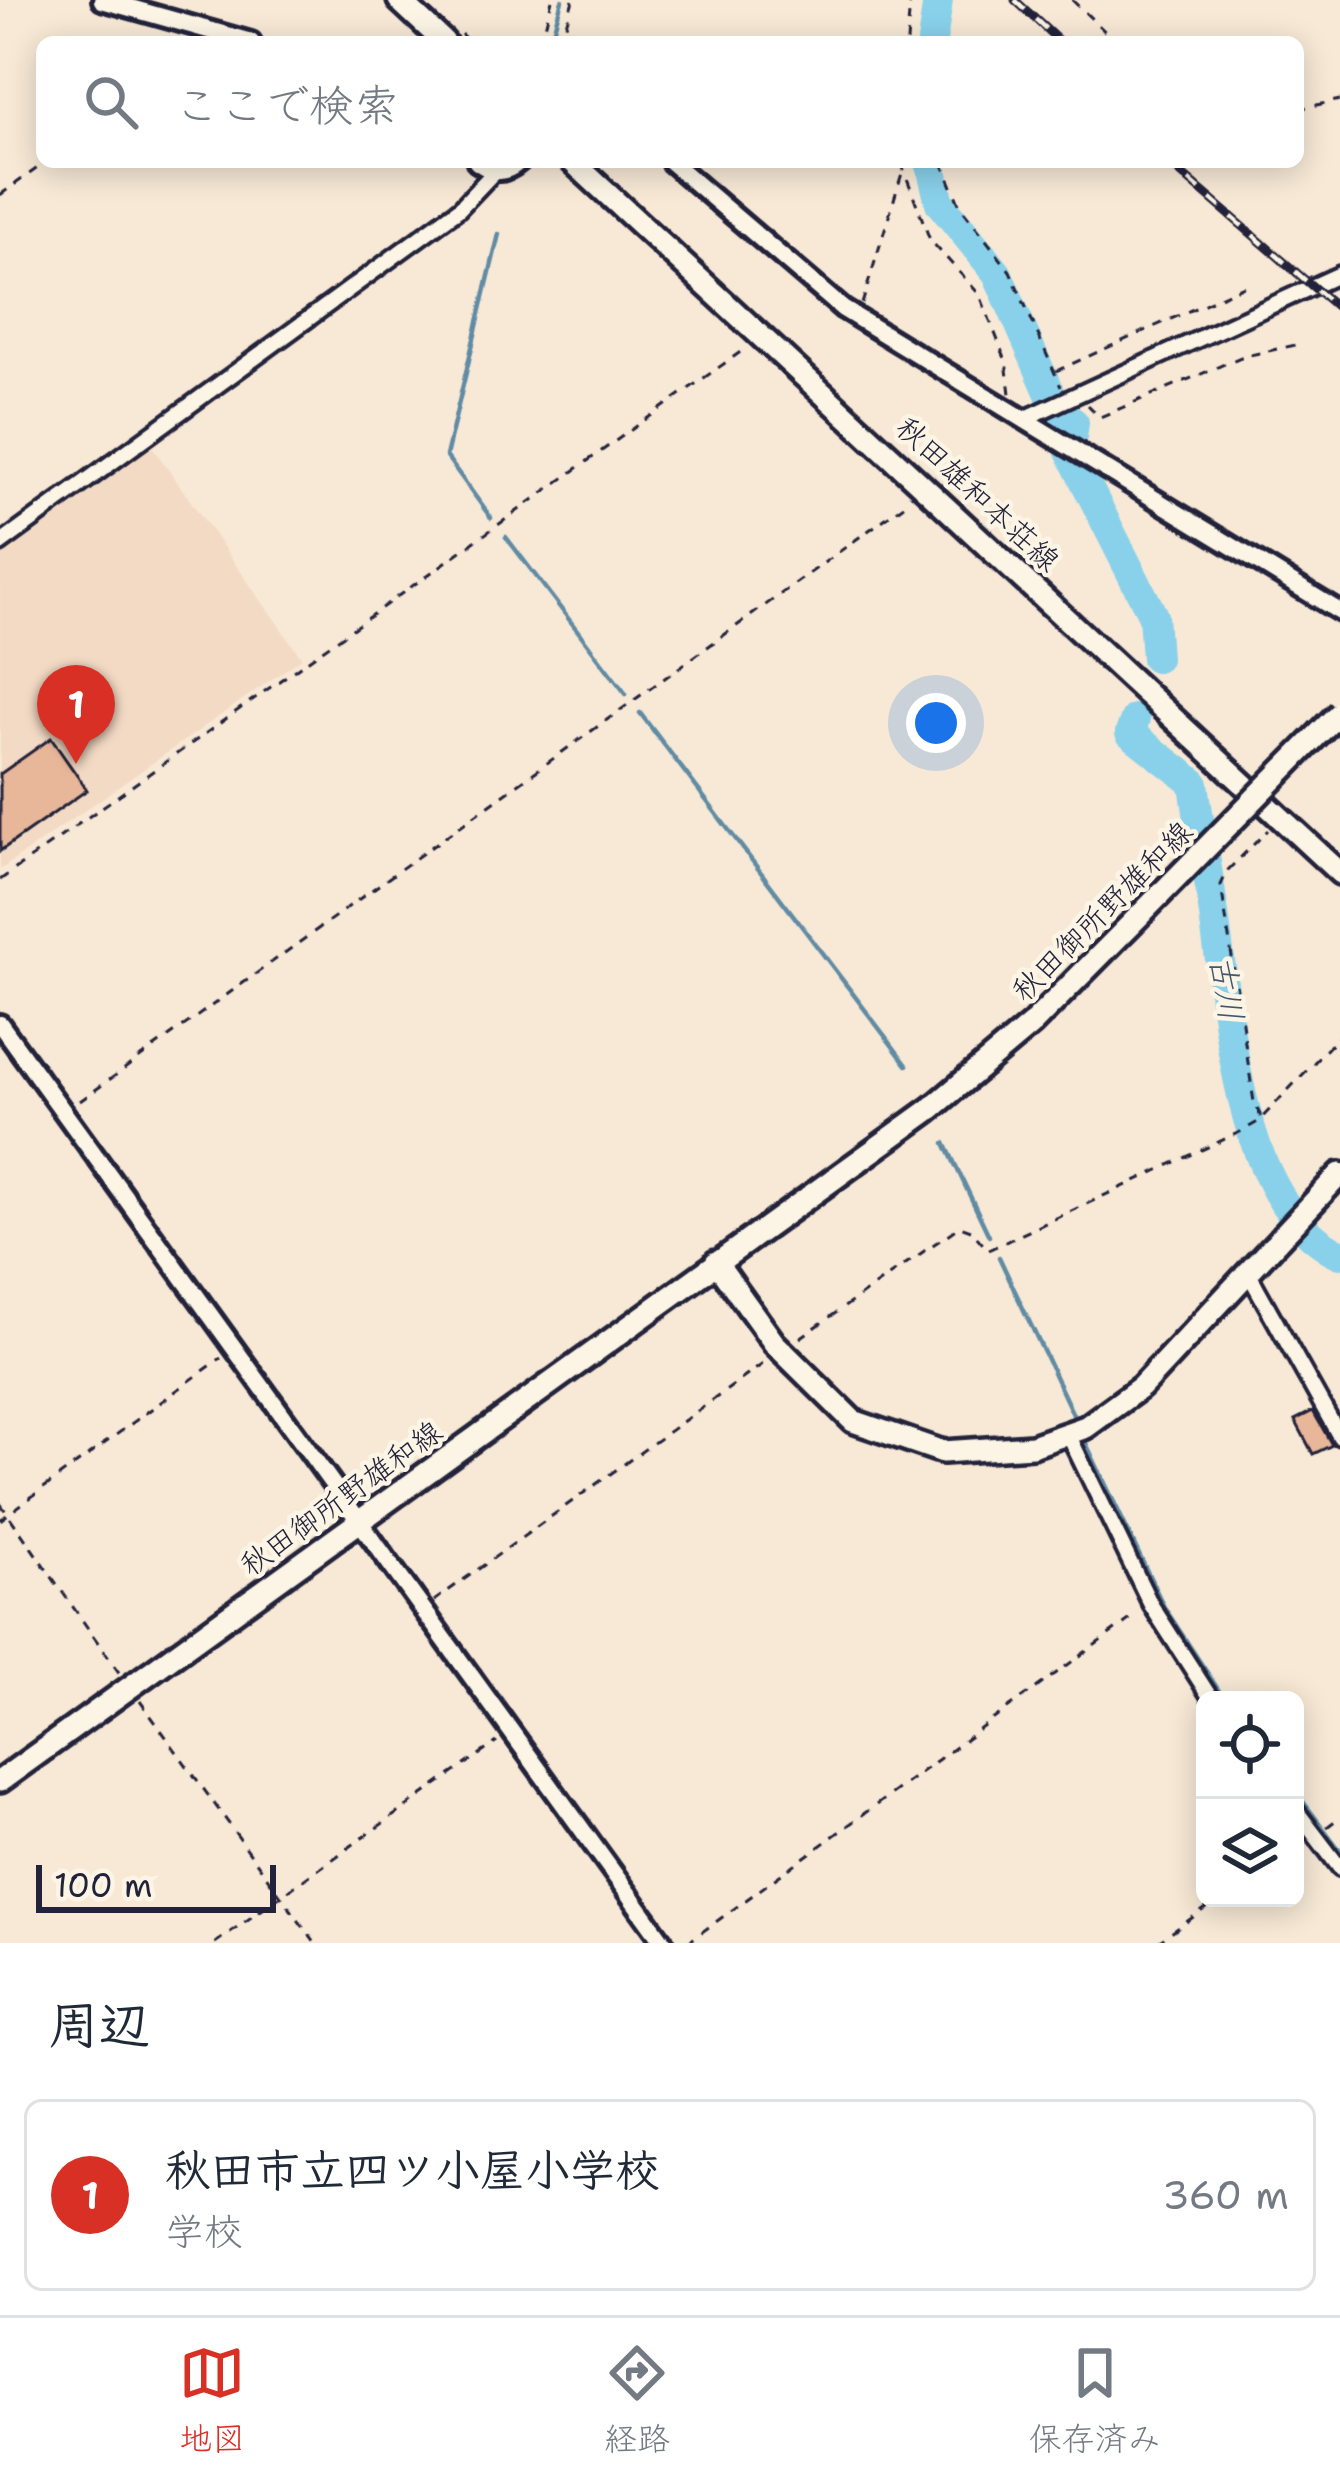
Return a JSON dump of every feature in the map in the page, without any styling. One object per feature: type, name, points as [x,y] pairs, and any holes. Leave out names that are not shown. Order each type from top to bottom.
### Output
[{"type":"main road","points":[[399,0],[438,36]]},
{"type":"main road","name":"秋田雄和本荘線","points":[[580,168],[1340,873]]},
{"type":"main road","name":"秋田御所野雄和線","points":[[0,1781],[932,1108],[1032,1024],[1340,712]]},
{"type":"main road","points":[[716,1262],[782,1351],[853,1421],[943,1452],[1032,1446],[1075,1432],[1141,1387],[1340,1174]]},
{"type":"street","points":[[102,0],[230,36]]},
{"type":"street","points":[[0,544],[460,209],[484,168]]},
{"type":"street","points":[[678,168],[807,282],[857,317],[1006,406],[1035,414],[1059,439],[1340,611]]},
{"type":"street","points":[[1035,414],[1340,274]]},
{"type":"street","points":[[0,1024],[664,1943]]},
{"type":"street","points":[[1249,1274],[1299,1372],[1340,1437]]},
{"type":"street","points":[[1075,1432],[1151,1605],[1206,1691]]},
{"type":"street","points":[[1304,1821],[1340,1868]]},
{"type":"path","points":[[543,36],[553,0]]},
{"type":"path","points":[[563,36],[573,0]]},
{"type":"path","points":[[907,36],[910,0]]},
{"type":"path","points":[[1072,0],[1110,36]]},
{"type":"path","points":[[1304,108],[1340,100]]},
{"type":"path","points":[[0,195],[38,168]]},
{"type":"path","points":[[945,168],[961,206],[1010,272],[1069,398],[1100,417],[1240,357],[1300,344]]},
{"type":"path","points":[[857,317],[903,170]]},
{"type":"path","points":[[903,170],[930,241],[980,296],[1011,380],[1006,406]]},
{"type":"path","points":[[1054,372],[1244,286]]},
{"type":"path","points":[[0,880],[763,335]]},
{"type":"path","points":[[64,1113],[928,488]]},
{"type":"path","points":[[1260,1120],[1221,885],[1228,870],[1281,818]]},
{"type":"path","points":[[424,1609],[960,1226],[971,1230],[988,1250],[1242,1131],[1260,1120],[1340,1035]]},
{"type":"path","points":[[0,1520],[233,1349]]},
{"type":"path","points":[[0,1503],[315,1943]]},
{"type":"path","points":[[687,1943],[1151,1605]]},
{"type":"path","points":[[215,1943],[512,1732]]},
{"type":"path","points":[[1330,1824],[1340,1817]]},
{"type":"path","points":[[1157,1943],[1207,1907]]},
{"type":"shaded area","points":[[151,445],[302,658],[0,870],[0,555]]},
{"type":"building","points":[[51,738],[87,790],[0,851],[0,774]]},
{"type":"building","points":[[1313,1411],[1332,1445],[1313,1454],[1295,1420]]},
{"type":"waterway","points":[[552,36],[562,0]]},
{"type":"waterway","name":"古川","points":[[933,36],[938,0]]},
{"type":"waterway","name":"古川","points":[[931,168],[940,203],[997,273],[1057,410],[1074,423],[1070,452],[1153,616],[1156,658]]},
{"type":"waterway","points":[[491,518],[446,456],[499,234]]},
{"type":"waterway","points":[[506,537],[626,694]]},
{"type":"waterway","points":[[640,713],[907,1065]]},
{"type":"waterway","name":"古川","points":[[1135,719],[1130,733],[1194,783],[1235,1063],[1261,1157],[1280,1197],[1307,1231],[1340,1254]]},
{"type":"waterway","points":[[945,1143],[989,1236]]},
{"type":"waterway","points":[[999,1257],[1076,1421]]},
{"type":"waterway","points":[[1083,1437],[1164,1607],[1219,1691]]},
{"type":"waterway","points":[[1301,1799],[1340,1850]]},
{"type":"railway","points":[[1015,0],[1054,36]]},
{"type":"railway","points":[[1175,168],[1340,310]]},
{"type":"place","name":"秋田市立四ツ小屋小学校","points":[[76,764]]}]
